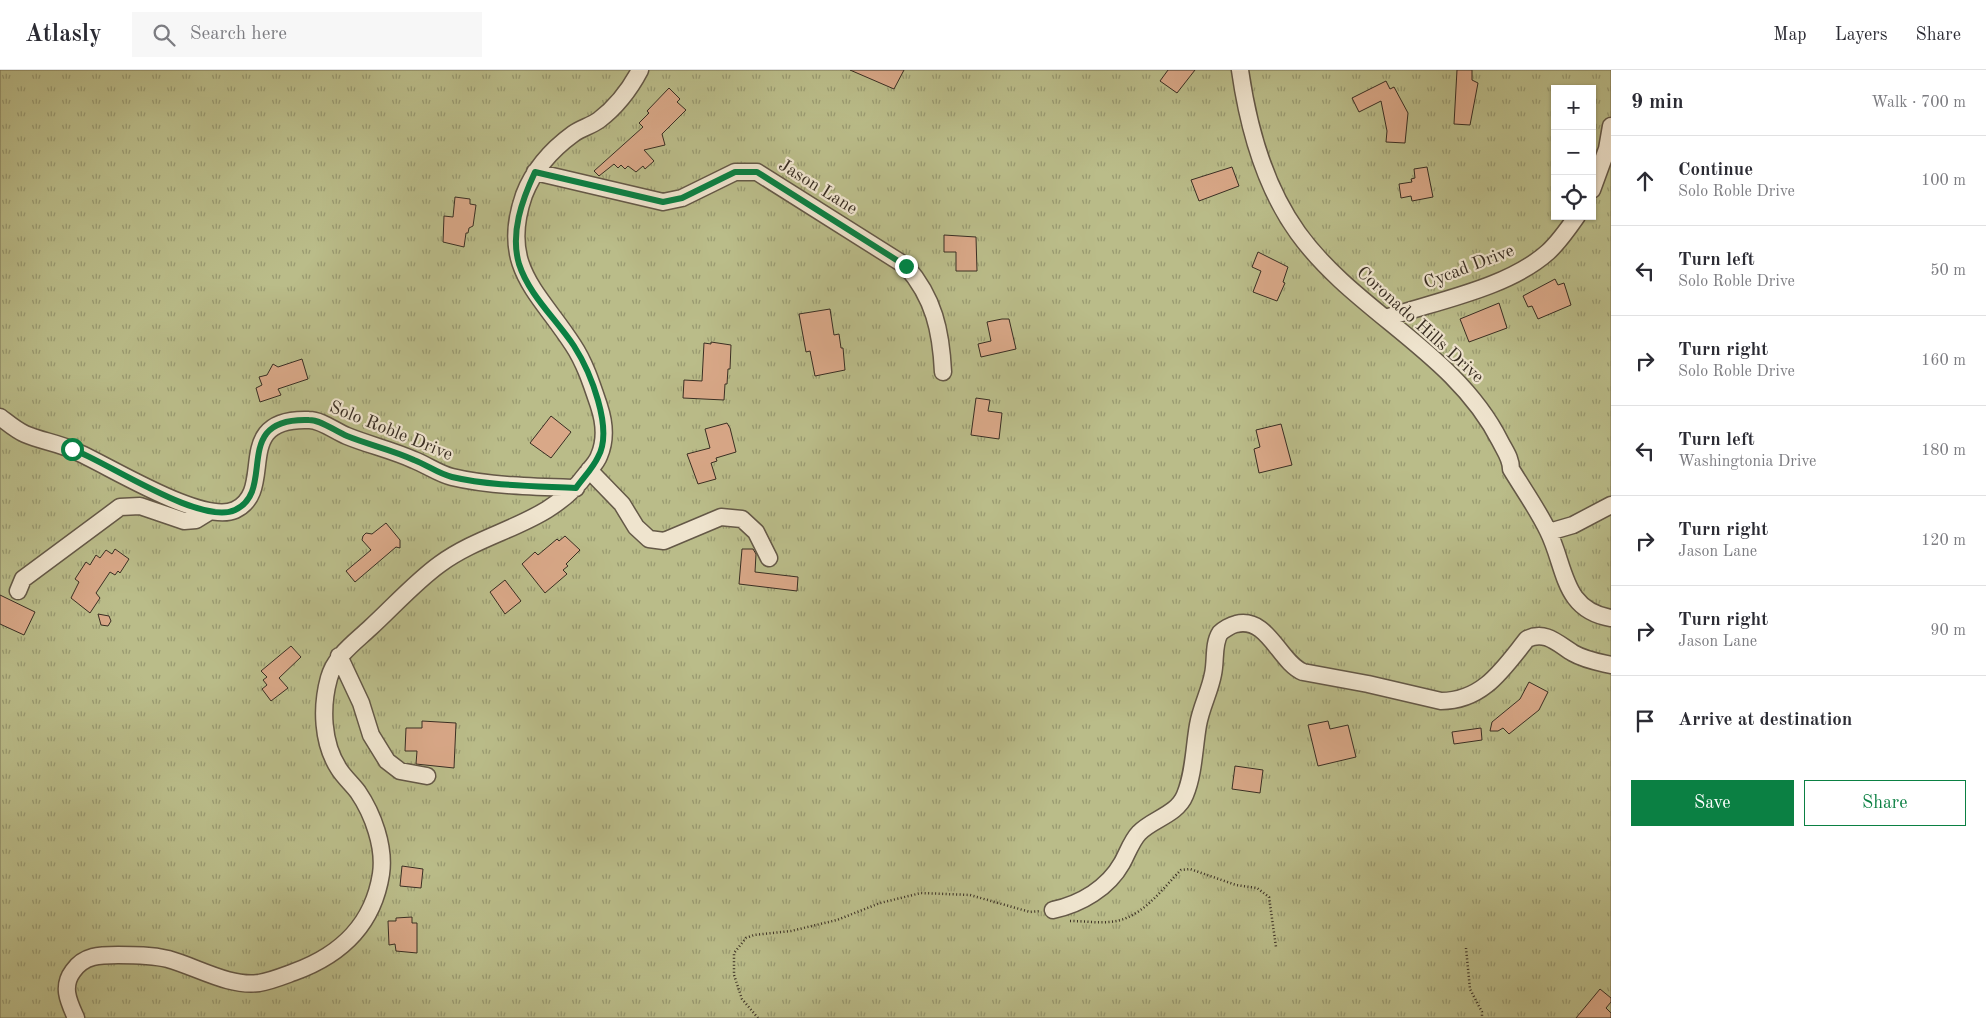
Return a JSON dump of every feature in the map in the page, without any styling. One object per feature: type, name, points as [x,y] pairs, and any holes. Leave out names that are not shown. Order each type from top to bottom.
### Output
[{"type":"street","points":[[76,1018],[67,998],[67,981],[75,967],[93,955],[146,955],[169,960],[239,983],[260,983],[315,964],[340,949],[356,932],[368,913],[381,874],[381,851],[370,812],[356,789],[338,768],[328,744],[324,710],[329,678],[339,656],[439,564],[472,546],[537,518],[576,488],[599,456],[603,433],[602,416],[591,381],[575,347],[530,287],[519,263],[516,243],[518,220],[524,195],[535,172],[545,158],[570,137],[597,123],[631,87],[640,70]]},
{"type":"street","name":"Coronado Hills Drive","points":[[1240,70],[1245,106],[1258,150],[1274,190],[1298,233],[1334,274],[1447,371],[1473,399],[1496,432],[1510,461],[1510,469],[1549,532],[1563,576],[1580,605],[1601,617],[1611,618]]},
{"type":"street","points":[[1596,179],[1607,149],[1611,126]]},
{"type":"street","name":"Jason Lane","points":[[535,172],[663,202],[682,198],[735,172],[757,172],[906,266],[921,283],[936,319],[942,342],[943,372]]},
{"type":"street","name":"Cycad Drive","points":[[1386,318],[1499,280],[1526,268],[1548,252],[1574,220]]},
{"type":"street","name":"Solo Roble Drive","points":[[0,417],[25,434],[75,450],[151,490],[209,512],[235,510],[249,497],[253,489],[261,442],[268,430],[288,420],[311,420],[347,436],[413,459],[451,477],[524,486],[576,488]]},
{"type":"street","points":[[590,470],[622,504],[636,527],[649,540],[664,540],[721,517],[742,518],[756,532],[769,558]]},
{"type":"street","points":[[1549,532],[1573,526],[1611,505]]},
{"type":"street","points":[[18,591],[23,579],[120,507],[140,506],[184,522],[196,520],[209,512]]},
{"type":"street","points":[[1053,910],[1072,906],[1106,884],[1121,865],[1138,833],[1172,811],[1185,797],[1190,779],[1198,722],[1213,674],[1217,639],[1221,631],[1236,624],[1247,624],[1261,629],[1293,668],[1303,672],[1368,684],[1441,701],[1454,701],[1473,696],[1490,684],[1527,639],[1534,636],[1551,638],[1573,653],[1589,660],[1611,664]]},
{"type":"street","points":[[339,656],[362,703],[371,735],[387,760],[400,771],[427,776]]},
{"type":"path","points":[[758,1018],[742,999],[734,975],[734,953],[746,938],[754,935],[791,931],[818,925],[880,903],[921,893],[970,895],[1030,912],[1053,910],[1058,918],[1068,921],[1109,922],[1124,920],[1144,909],[1180,870],[1190,869],[1236,885],[1257,888],[1269,897],[1276,947]]},
{"type":"path","points":[[1466,948],[1470,988],[1482,1012],[1482,1018]]},
{"type":"green space","points":[[0,70],[1611,70],[1611,1018],[0,1018]]},
{"type":"building","points":[[850,70],[904,70],[894,89]]},
{"type":"building","points":[[1168,70],[1195,70],[1177,93],[1160,81]]},
{"type":"building","points":[[1457,70],[1472,70],[1472,80],[1478,83],[1470,125],[1454,124]]},
{"type":"building","points":[[1386,81],[1390,89],[1394,87],[1408,113],[1405,143],[1386,142],[1387,131],[1381,101],[1359,112],[1352,98]]},
{"type":"building","points":[[669,88],[680,99],[677,102],[686,110],[662,134],[665,145],[644,150],[654,161],[645,169],[643,166],[636,172],[628,166],[625,169],[621,165],[618,168],[614,164],[599,176],[594,171],[643,127],[639,123],[649,113],[647,111]]},
{"type":"building","points":[[1232,167],[1239,186],[1199,201],[1191,180]]},
{"type":"building","points":[[1427,167],[1433,197],[1412,201],[1411,196],[1401,198],[1399,184],[1412,182],[1411,179],[1415,178],[1414,169]]},
{"type":"building","points":[[455,197],[470,199],[470,204],[476,205],[473,226],[466,233],[464,247],[443,242],[444,216],[453,217]]},
{"type":"building","points":[[944,235],[976,237],[977,271],[956,271],[956,252],[944,252]]},
{"type":"building","points":[[1258,252],[1288,267],[1283,282],[1285,283],[1277,301],[1253,292],[1261,271],[1252,267]]},
{"type":"building","points":[[1555,279],[1558,285],[1564,283],[1571,305],[1538,319],[1532,306],[1528,307],[1523,296]]},
{"type":"building","points":[[1499,303],[1507,328],[1469,342],[1460,319]]},
{"type":"building","points":[[830,309],[834,335],[839,334],[841,348],[843,348],[845,370],[815,376],[810,351],[806,352],[799,314]]},
{"type":"building","points":[[1009,319],[1016,349],[981,357],[978,344],[991,341],[987,322]]},
{"type":"building","points":[[711,342],[731,345],[730,369],[728,369],[727,384],[725,384],[724,400],[683,398],[684,380],[702,381],[704,343],[711,344]]},
{"type":"building","points":[[302,359],[308,379],[278,389],[281,395],[260,402],[256,388],[262,385],[259,377],[267,375],[273,364],[278,367]]},
{"type":"building","points":[[976,398],[990,400],[988,411],[1002,413],[999,439],[971,435]]},
{"type":"building","points":[[551,416],[571,432],[551,458],[530,443]]},
{"type":"building","points":[[727,423],[736,452],[716,458],[717,461],[711,463],[716,479],[698,484],[687,454],[710,448],[705,429]]},
{"type":"building","points":[[1281,424],[1292,465],[1259,473],[1254,449],[1260,447],[1256,430]]},
{"type":"building","points":[[386,523],[400,540],[400,548],[396,547],[355,582],[346,571],[371,550],[362,540],[363,536],[366,533],[372,534]]},
{"type":"building","points":[[565,536],[580,550],[566,564],[568,566],[563,570],[567,574],[545,593],[522,564],[535,552],[538,555],[557,539],[559,541]]},
{"type":"building","points":[[115,549],[129,559],[120,573],[118,571],[115,575],[110,572],[96,593],[100,598],[90,613],[71,598],[79,582],[75,579],[86,562],[90,565],[96,555],[100,558],[106,550],[112,554]]},
{"type":"building","points":[[742,549],[753,549],[756,554],[755,572],[798,577],[797,591],[739,584]]},
{"type":"building","points":[[505,580],[521,601],[505,614],[490,592]]},
{"type":"building","points":[[0,595],[35,612],[24,635],[0,624]]},
{"type":"building","points":[[98,614],[109,616],[111,621],[108,626],[101,625]]},
{"type":"building","points":[[291,646],[301,657],[279,678],[288,688],[271,701],[262,689],[267,685],[263,680],[267,677],[261,671]]},
{"type":"building","points":[[1529,682],[1548,692],[1539,710],[1509,734],[1503,728],[1498,731],[1490,731],[1492,722],[1520,699]]},
{"type":"building","points":[[422,721],[456,723],[454,768],[416,764],[417,751],[405,751],[406,728],[422,728]]},
{"type":"building","points":[[1328,721],[1330,729],[1348,725],[1356,757],[1318,766],[1308,725]]},
{"type":"building","points":[[1481,728],[1482,740],[1454,744],[1452,732]]},
{"type":"building","points":[[1235,766],[1263,770],[1260,793],[1232,789]]},
{"type":"building","points":[[402,866],[423,869],[421,888],[400,886]]},
{"type":"building","points":[[412,917],[412,923],[417,923],[417,953],[396,951],[395,944],[389,945],[388,921],[396,921],[396,918]]},
{"type":"building","points":[[1600,989],[1611,998],[1611,1002],[1606,1008],[1611,1013],[1611,1018],[1576,1018]]},
{"type":"route","points":[[72,449],[151,490],[209,512],[235,510],[249,497],[253,489],[261,442],[268,430],[288,420],[311,420],[347,436],[413,459],[451,477],[524,486],[576,488],[599,456],[603,433],[602,416],[591,381],[575,347],[530,287],[519,263],[516,243],[518,220],[524,195],[535,172],[663,202],[682,198],[735,172],[757,172],[906,266]]}]
